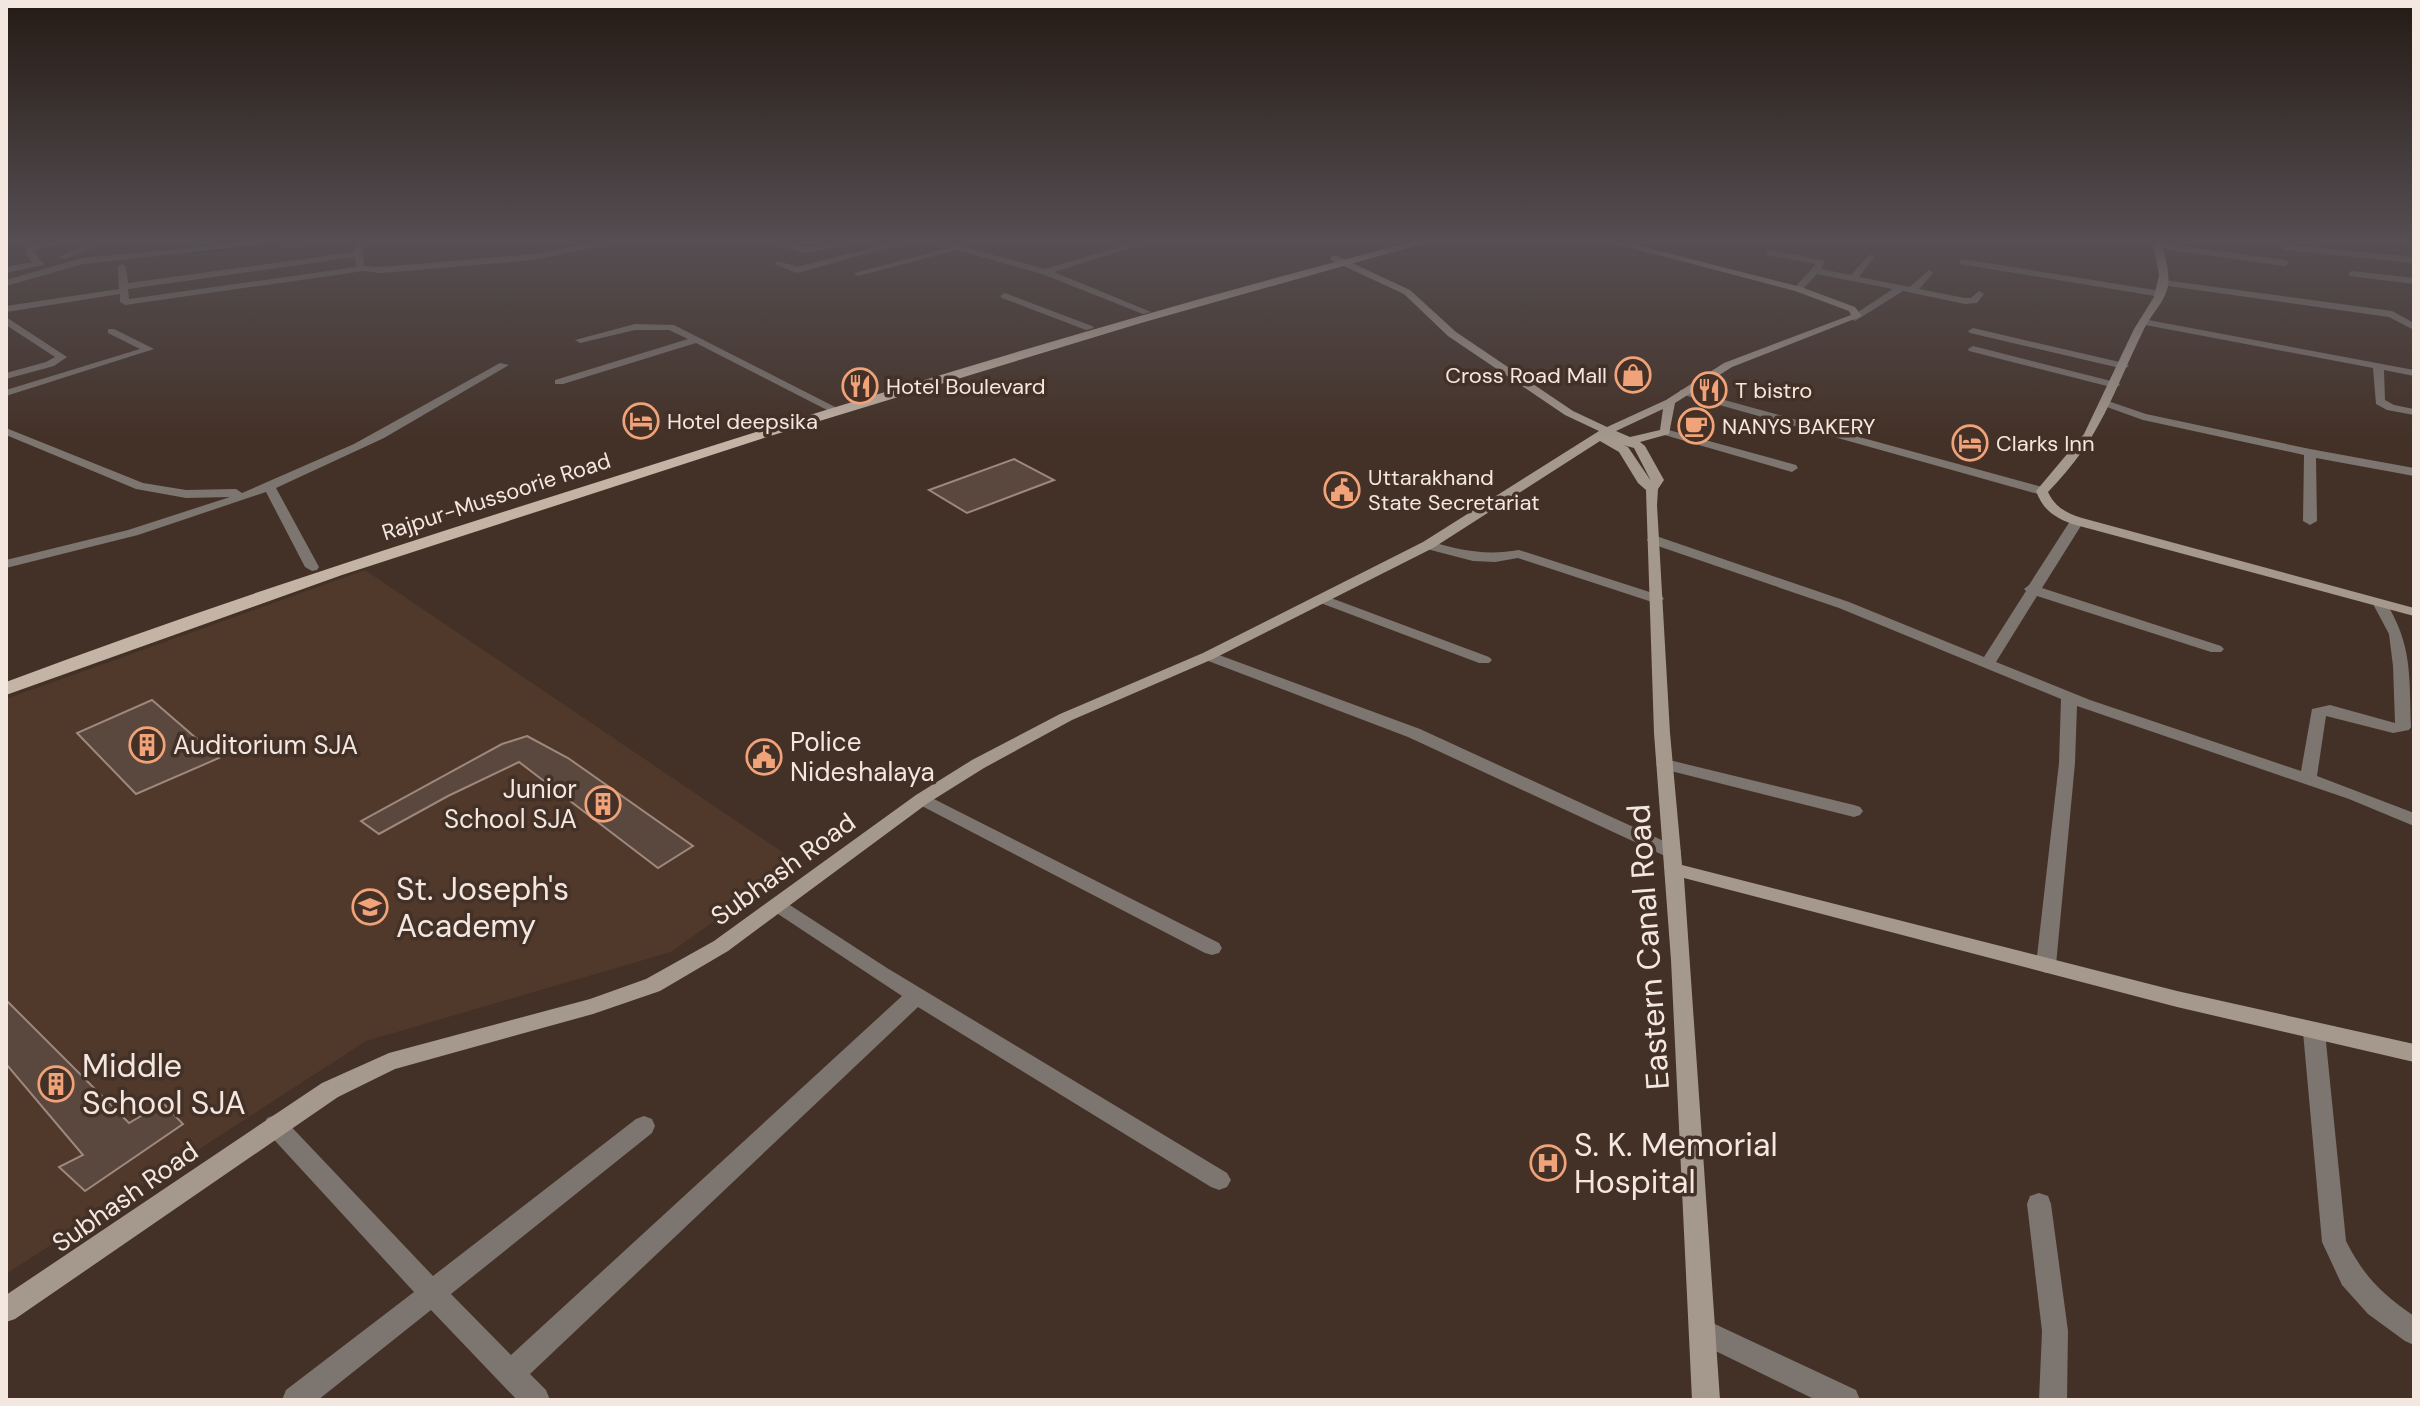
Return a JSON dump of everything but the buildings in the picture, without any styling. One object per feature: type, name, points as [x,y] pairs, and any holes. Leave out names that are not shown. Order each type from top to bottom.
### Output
[{"type":"main road","name":"Rajpur-Mussoorie Road","points":[[6,678],[312,567],[828,407],[1159,309]]},
{"type":"main road","name":"Rajpur-Mussoorie Road","points":[[6,689],[313,578],[828,407],[1171,309]]},
{"type":"street","points":[[1038,309],[1089,328]]},
{"type":"street","points":[[1137,309],[1146,312]]},
{"type":"street","points":[[1413,309],[1472,359],[1561,419],[1606,436],[1634,442],[1665,432],[1792,468]]},
{"type":"street","points":[[1851,309],[1858,313],[1855,318]]},
{"type":"street","points":[[1855,318],[1872,309]]},
{"type":"street","points":[[2042,491],[2089,439],[2150,309]]},
{"type":"street","points":[[2344,309],[2392,314],[2414,327]]},
{"type":"street","name":"Subhash Road","points":[[6,1310],[330,1090],[389,1062],[593,1006],[653,985],[721,946],[922,799],[978,764],[1066,717],[1208,656],[1428,545],[1606,436],[1748,356],[1855,318]]},
{"type":"street","points":[[6,321],[62,357],[50,364],[6,376]]},
{"type":"street","points":[[2143,322],[2414,373]]},
{"type":"street","points":[[580,340],[650,326],[671,327],[828,407]]},
{"type":"street","points":[[6,393],[149,349],[111,331]]},
{"type":"street","points":[[1973,331],[2124,366]]},
{"type":"street","points":[[559,382],[696,340]]},
{"type":"street","points":[[1973,349],[2115,385]]},
{"type":"street","points":[[6,564],[84,547],[263,489],[405,423],[504,365]]},
{"type":"street","points":[[2378,366],[2380,402],[2391,408],[2414,412]]},
{"type":"street","points":[[1684,392],[2042,491]]},
{"type":"street","points":[[1665,432],[1670,402]]},
{"type":"street","points":[[2108,404],[2143,417],[2414,472]]},
{"type":"street","points":[[8,432],[140,486],[186,494],[263,489]]},
{"type":"street","points":[[1606,436],[1624,450],[1642,480],[1652,489]]},
{"type":"street","name":"Eastern Canal Road","points":[[1634,442],[1658,480],[1652,489],[1665,764],[1706,1400]]},
{"type":"street","points":[[2310,453],[2310,521]]},
{"type":"street","points":[[263,489],[312,567]]},
{"type":"street","points":[[2042,491],[2045,503],[2055,513],[2077,521],[2414,612]]},
{"type":"street","points":[[1988,662],[2031,589],[2071,536],[2077,521]]},
{"type":"street","points":[[1654,540],[1777,580],[2069,696],[2414,820]]},
{"type":"street","points":[[1428,545],[1462,558],[1498,559],[1519,554],[1657,599]]},
{"type":"street","points":[[2031,589],[2216,649]]},
{"type":"street","points":[[1323,599],[1484,660]]},
{"type":"street","points":[[2308,780],[2318,712],[2330,710],[2393,728],[2403,727],[2401,666],[2396,634],[2380,604]]},
{"type":"street","points":[[1208,656],[1414,733],[1673,860],[2046,965],[2314,1032],[2414,1053]]},
{"type":"street","points":[[2046,965],[2067,763],[2069,696]]},
{"type":"street","points":[[1665,764],[1854,811]]},
{"type":"street","points":[[922,799],[1212,948]]},
{"type":"street","points":[[779,905],[916,996],[1219,1180]]},
{"type":"street","points":[[511,1374],[916,996]]},
{"type":"street","points":[[2314,1032],[2334,1242],[2351,1277],[2377,1305],[2414,1332]]},
{"type":"street","points":[[275,1125],[536,1400]]},
{"type":"street","points":[[296,1400],[644,1126]]},
{"type":"street","points":[[2039,1204],[2055,1331],[2053,1400]]},
{"type":"street","points":[[1702,1331],[1846,1400]]},
{"type":"shaded area","name":"St. Joseph's Academy","points":[[365,570],[797,862],[671,952],[366,1041],[6,1274],[6,699]]},
{"type":"place","name":"Cross Road Mall","points":[[1633,375]]},
{"type":"place","name":"Hotel Boulevard","points":[[860,386]]},
{"type":"place","name":"T bistro","points":[[1709,390]]},
{"type":"place","name":"Hotel deepsika","points":[[641,421]]},
{"type":"place","name":"NANYS BAKERY","points":[[1696,426]]},
{"type":"place","name":"Clarks Inn","points":[[1970,443]]},
{"type":"place","name":"Uttarakhand State Secretariat","points":[[1342,490]]},
{"type":"place","name":"Auditorium SJA","points":[[147,745]]},
{"type":"place","name":"Police Nideshalaya","points":[[764,757]]},
{"type":"place","name":"Junior School SJA","points":[[603,804]]},
{"type":"place","name":"St. Joseph's Academy","points":[[370,907]]},
{"type":"place","name":"Middle School SJA","points":[[56,1084]]},
{"type":"place","name":"S. K. Memorial Hospital","points":[[1548,1163]]}]
